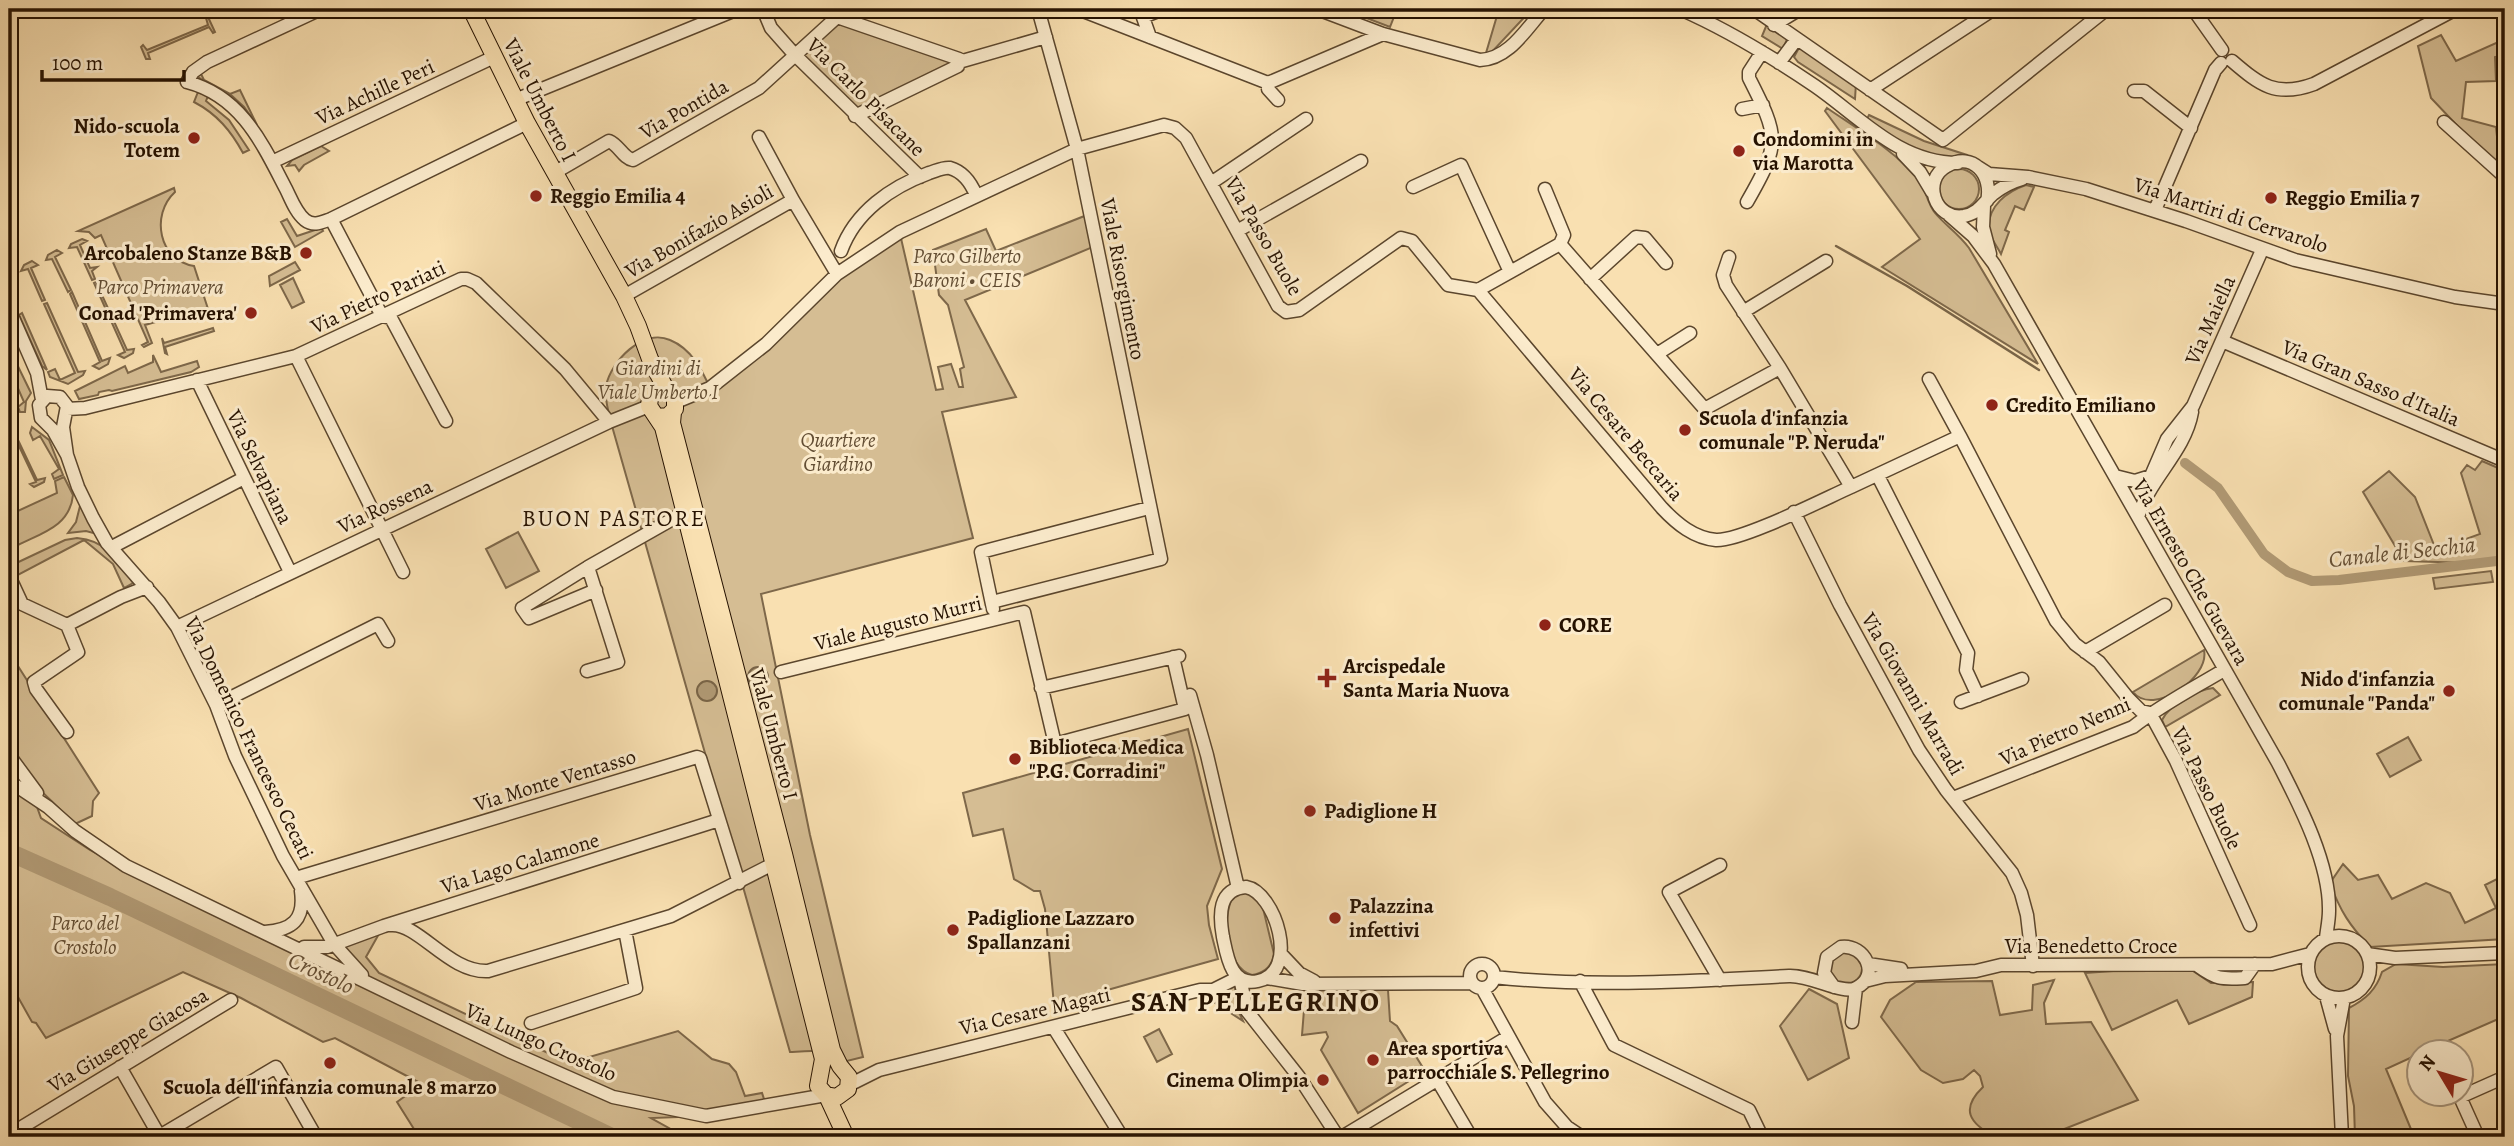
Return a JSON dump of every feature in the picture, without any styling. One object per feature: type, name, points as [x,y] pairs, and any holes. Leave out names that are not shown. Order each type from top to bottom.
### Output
[{"type":"main road","name":"Viale Umberto I","points":[[471,9],[527,123],[624,296],[650,359],[663,404],[685,512],[821,1053],[819,1088],[827,1095],[847,1137]]},
{"type":"main road","name":"Viale Umberto I","points":[[663,404],[672,424],[832,1050],[849,1077],[847,1137]]},
{"type":"main road","points":[[820,1075],[829,1065],[842,1067]]},
{"type":"main road","points":[[827,1095],[837,1097],[847,1089]]},
{"type":"street","points":[[321,9],[230,50],[205,64],[191,75],[187,82],[200,86],[228,102],[241,114],[256,132],[304,219],[314,224],[331,219],[527,123]]},
{"type":"street","points":[[515,100],[738,9]]},
{"type":"street","name":"Via Carlo Pisacane","points":[[763,9],[771,28],[794,54],[919,177]]},
{"type":"street","name":"Viale Risorgimento","points":[[1038,9],[1077,149],[1161,559]]},
{"type":"street","points":[[1078,9],[1268,83],[1383,34]]},
{"type":"street","points":[[1150,37],[1142,13],[1163,9]]},
{"type":"street","points":[[1317,9],[1383,34],[1470,58],[1490,59],[1506,51],[1544,9]]},
{"type":"street","name":"Via Martiri di Cervarolo","points":[[1680,9],[1706,20],[1762,52],[1893,144],[1907,153],[1929,161],[1958,163],[1978,167],[1989,174],[2028,177],[2086,189],[2155,210],[2295,260],[2447,295],[2505,304]]},
{"type":"street","points":[[1754,9],[1943,139],[2107,9]]},
{"type":"street","points":[[1774,24],[1800,9]]},
{"type":"street","points":[[1870,90],[1994,9]]},
{"type":"street","points":[[2193,9],[2225,58],[2264,86],[2282,91],[2302,89],[2456,9]]},
{"type":"street","points":[[794,54],[840,13],[959,59],[959,62]]},
{"type":"street","points":[[855,116],[958,66],[959,62],[1046,37]]},
{"type":"street","points":[[1779,63],[1796,40]]},
{"type":"street","points":[[1748,202],[1766,168],[1774,142],[1773,127],[1749,78],[1749,72],[1762,52]]},
{"type":"street","name":"Via Pontida","points":[[554,173],[609,141],[627,158],[633,160],[759,88],[794,54]]},
{"type":"street","name":"Via Achille Peri","points":[[272,162],[494,57]]},
{"type":"street","points":[[2155,210],[2216,70],[2225,58]]},
{"type":"street","points":[[1268,83],[1268,89],[1278,100]]},
{"type":"street","points":[[2134,91],[2144,91],[2190,128]]},
{"type":"street","points":[[1742,108],[1763,105]]},
{"type":"street","points":[[1210,183],[1306,119]]},
{"type":"street","points":[[2444,122],[2505,177]]},
{"type":"street","name":"Via Passo Buole","points":[[663,404],[710,388],[766,344],[837,274],[900,232],[1077,149],[1160,126],[1178,130],[1186,138],[1278,306],[1286,312],[1299,310],[1396,240],[1404,237],[1412,241],[1448,285],[1478,290]]},
{"type":"street","points":[[759,137],[837,274]]},
{"type":"street","name":"Via Martiri di Cervarolo","points":[[1893,144],[1920,172],[1939,207],[1949,215]]},
{"type":"street","points":[[1237,231],[1361,161]]},
{"type":"street","points":[[1933,196],[1936,176],[1943,168],[1958,163]]},
{"type":"street","points":[[1413,187],[1461,165],[1510,272]]},
{"type":"street","points":[[1978,167],[1988,180],[1985,203]]},
{"type":"street","points":[[841,251],[856,223],[880,199],[919,177],[949,168],[967,179],[976,195]]},
{"type":"street","points":[[1949,215],[1966,216],[2011,183],[2028,177]]},
{"type":"street","points":[[1478,290],[1560,244],[1564,234],[1545,189]]},
{"type":"street","name":"Via Bonifazio Asioli","points":[[624,296],[793,200]]},
{"type":"street","name":"Via Ernesto Che Guevara","points":[[1985,203],[1984,237],[1993,264]]},
{"type":"street","name":"Via Ernesto Che Guevara","points":[[1949,215],[1973,236],[1993,264],[2278,763],[2305,817],[2321,864],[2329,910],[2339,935]]},
{"type":"street","points":[[331,219],[382,316],[391,318],[446,421]]},
{"type":"street","points":[[1590,279],[1636,237],[1645,238],[1666,263]]},
{"type":"street","points":[[1560,244],[1705,407],[1780,368]]},
{"type":"street","name":"Via Maiella","points":[[2138,517],[2184,436],[2193,406],[2262,250]]},
{"type":"street","points":[[1729,257],[1723,275],[1724,282],[1852,487],[1961,436]]},
{"type":"street","points":[[1743,312],[1826,261]]},
{"type":"street","name":"Via Pietro Pariati","points":[[66,413],[296,356],[461,279],[472,280],[565,369],[610,422]]},
{"type":"street","name":"Via Cesare Beccaria","points":[[1478,290],[1656,501],[1683,528],[1700,536],[1724,540],[1852,487]]},
{"type":"street","points":[[9,309],[37,373],[42,400]]},
{"type":"street","points":[[1657,354],[1690,333]]},
{"type":"street","name":"Via Gran Sasso d'Italia","points":[[2222,341],[2505,461]]},
{"type":"street","points":[[296,356],[403,572]]},
{"type":"street","points":[[37,373],[55,395],[64,400],[66,413],[63,431],[67,454]]},
{"type":"street","name":"Via Passo Buole","points":[[1928,379],[1961,436],[2056,621],[2075,644],[2099,662],[2141,711],[2150,713],[2176,761],[2250,925]]},
{"type":"street","name":"Via Selvapiana","points":[[197,380],[290,572]]},
{"type":"street","points":[[55,395],[42,400],[39,414],[67,454]]},
{"type":"street","points":[[610,422],[663,404]]},
{"type":"street","name":"Via Maiella","points":[[2115,477],[2140,481],[2151,476],[2167,439],[2193,406]]},
{"type":"street","points":[[47,422],[58,423],[66,413]]},
{"type":"street","name":"Via Rossena","points":[[177,627],[610,422]]},
{"type":"street","name":"Via Domenico Francesco Cecati","points":[[67,454],[78,487],[93,518],[112,547],[177,627],[216,705],[235,756],[266,822],[334,944]]},
{"type":"street","points":[[1878,476],[1968,653],[1966,670],[1978,696]]},
{"type":"street","points":[[112,547],[244,478]]},
{"type":"street","points":[[996,619],[981,552],[1149,508]]},
{"type":"street","points":[[596,590],[529,618],[522,608],[587,566],[685,512]]},
{"type":"street","name":"Via Giovanni Marradi","points":[[1794,512],[1834,594],[1908,730],[1952,798],[2012,873],[2027,915],[2033,966]]},
{"type":"street","name":"Viale Augusto Murri","points":[[992,602],[1161,559]]},
{"type":"street","points":[[587,566],[618,662],[587,671]]},
{"type":"street","points":[[11,580],[22,604],[67,625],[78,652],[34,682],[36,689],[67,732]]},
{"type":"street","points":[[67,625],[121,597],[147,587]]},
{"type":"street","points":[[2085,652],[2165,605]]},
{"type":"street","name":"Viale Augusto Murri","points":[[781,672],[1024,612],[1041,688]]},
{"type":"street","points":[[216,705],[378,624],[388,641]]},
{"type":"street","points":[[1187,702],[1185,709],[1055,744],[1041,688],[1177,656],[1187,702],[1207,755],[1238,888]]},
{"type":"street","name":"Via Pietro Nenni","points":[[1952,798],[2133,727],[2150,713],[2224,670]]},
{"type":"street","points":[[1961,702],[2022,679]]},
{"type":"street","name":"Via Lungo Crostolo","points":[[9,755],[48,807]]},
{"type":"street","name":"Via Monte Ventasso","points":[[298,883],[697,757],[700,758],[739,883]]},
{"type":"street","name":"Via Lungo Crostolo","points":[[9,781],[126,866],[511,1052],[614,1097],[706,1116],[827,1095]]},
{"type":"street","name":"Via Lago Calamone","points":[[334,944],[719,820]]},
{"type":"street","points":[[384,926],[398,925],[406,928],[449,958],[482,971],[496,969],[671,916],[773,864]]},
{"type":"street","points":[[1720,865],[1669,892],[1720,980]]},
{"type":"street","points":[[264,932],[286,929],[296,920],[303,903],[298,883]]},
{"type":"street","points":[[1318,983],[1299,973],[1282,955],[1271,910],[1254,889],[1238,888],[1226,896],[1220,917],[1230,966],[1240,978],[1244,1003],[1252,1020],[1299,1077],[1340,1137],[1508,1037]]},
{"type":"street","name":"Via Ernesto Che Guevara","points":[[2326,938],[2329,910]]},
{"type":"street","points":[[531,1023],[636,988],[625,930]]},
{"type":"street","points":[[2368,954],[2370,970],[2360,990],[2344,998],[2326,996],[2314,986],[2308,972],[2310,954],[2314,947],[2326,938],[2339,935],[2353,939],[2368,954],[2395,958],[2505,953]]},
{"type":"street","name":"Via Lungo Crostolo","points":[[293,946],[321,949],[334,944],[370,983]]},
{"type":"street","points":[[1847,946],[1863,954],[1868,964],[1850,987],[1824,973],[1825,962],[1831,952],[1847,946]]},
{"type":"street","name":"Via Benedetto Croce","points":[[2272,964],[2310,954]]},
{"type":"street","points":[[1244,1003],[1261,980],[1279,965],[1282,955]]},
{"type":"street","points":[[2370,970],[2395,958]]},
{"type":"street","name":"Via Benedetto Croce","points":[[1797,975],[1825,962]]},
{"type":"street","points":[[1240,978],[1318,983],[1477,986],[1489,986],[1494,977],[1490,967],[1479,964],[1471,972],[1477,986],[1553,1114],[1583,1137]]},
{"type":"street","name":"Via Benedetto Croce","points":[[1868,964],[1912,973],[1976,971],[2001,965],[2255,964],[2272,964],[2308,972]]},
{"type":"street","name":"Via Cesare Magati","points":[[1200,990],[1216,981],[1230,966]]},
{"type":"street","name":"Via Benedetto Croce","points":[[1494,977],[1539,982],[1720,980],[1797,975],[1850,987],[1885,975],[1903,976],[1912,973]]},
{"type":"street","name":"Via Cesare Magati","points":[[847,1089],[879,1070],[1200,990],[1213,990],[1240,978]]},
{"type":"street","points":[[1580,981],[1614,1045],[1749,1110],[1762,1137]]},
{"type":"street","points":[[2326,996],[2337,1036],[2342,1137]]},
{"type":"street","points":[[2337,1036],[2344,998]]},
{"type":"street","name":"Via Giuseppe Giacosa","points":[[9,1135],[231,1000]]},
{"type":"street","points":[[1054,1028],[1122,1137]]},
{"type":"street","points":[[120,1067],[159,1137],[276,1067],[316,1137]]},
{"type":"street","name":"Via Cesare Magati","points":[[842,1067],[879,1070]]},
{"type":"street","name":"Via Lungo Crostolo","points":[[787,1100],[820,1075]]},
{"type":"street","points":[[2478,1137],[2460,1097],[2505,1077]]},
{"type":"street","points":[[1438,1081],[1471,1137]]},
{"type":"green space","points":[[1343,9],[1397,9],[1390,27]]},
{"type":"green space","points":[[1499,9],[1532,9],[1490,54],[1486,53]]},
{"type":"green space","points":[[208,17],[215,32],[209,27],[148,53],[150,59],[146,59],[141,47],[143,45],[147,50],[208,25]]},
{"type":"green space","points":[[837,17],[959,59],[855,116],[794,54]]},
{"type":"green space","points":[[1767,24],[1788,37],[1783,49],[1762,36]]},
{"type":"green space","points":[[2441,35],[2456,61],[2505,39],[2505,55],[2495,57],[2496,81],[2466,82],[2462,118],[2496,127],[2499,156],[2505,158],[2505,171],[2431,98],[2418,46]]},
{"type":"green space","points":[[1800,46],[1856,83],[1855,99],[1798,62],[1794,57]]},
{"type":"green space","points":[[199,70],[204,80],[230,94],[225,95],[198,77],[196,74]]},
{"type":"green space","points":[[240,90],[257,125],[244,107],[230,94]]},
{"type":"green space","points":[[198,92],[208,96],[206,101],[229,120],[249,150],[243,153],[223,124],[194,102]]},
{"type":"green space","points":[[1827,108],[1888,150],[1918,179],[1935,213],[1969,248],[2038,364],[1882,267],[1920,239],[1825,111]]},
{"type":"green space","points":[[1869,115],[1971,159],[1919,155],[1867,119]]},
{"type":"green space","points":[[321,146],[329,151],[304,165],[299,171],[295,165],[287,166],[292,160]]},
{"type":"green space","points":[[1959,169],[1967,170],[1973,175],[1978,181],[1978,197],[1973,203],[1967,208],[1959,209],[1951,208],[1945,203],[1940,197],[1939,189],[1940,181],[1945,175],[1951,170]]},
{"type":"green space","points":[[2026,185],[2034,187],[2024,210],[2015,206],[2005,230],[2009,232],[2001,254],[1989,229],[1991,213],[2006,195]]},
{"type":"green space","name":"Parco Primavera","points":[[174,188],[175,192],[162,213],[162,236],[173,256],[194,266],[209,312],[207,313],[205,308],[145,325],[152,343],[144,347],[142,345],[148,342],[101,235],[95,238],[89,232],[78,231]]},
{"type":"green space","points":[[1087,215],[1093,247],[965,300],[1016,397],[942,412],[973,538],[761,594],[810,835],[863,1057],[847,1061],[827,1052],[790,1052],[610,419],[606,394],[609,376],[621,357],[630,349],[649,339],[660,338],[678,344],[690,355],[711,390],[839,276],[900,234],[936,390],[943,389],[938,367],[951,364],[959,387],[963,387],[960,369],[964,367],[948,305],[939,295],[933,250],[986,229],[996,251]]},
{"type":"green space","points":[[287,219],[297,236],[321,228],[323,231],[295,247],[281,222]]},
{"type":"green space","points":[[82,239],[87,241],[80,245],[90,268],[97,267],[92,271],[95,279],[92,280],[77,247],[69,248],[71,244]]},
{"type":"green space","points":[[57,250],[62,253],[55,257],[71,290],[68,292],[52,259],[46,260],[48,255]]},
{"type":"green space","points":[[32,261],[38,265],[31,268],[45,300],[42,301],[28,269],[21,271],[24,265]]},
{"type":"green space","points":[[295,262],[300,270],[270,286],[269,276]]},
{"type":"green space","points":[[293,278],[304,302],[292,308],[280,285]]},
{"type":"green space","points":[[96,282],[127,350],[134,349],[133,353],[124,358],[118,355],[125,352],[94,283]]},
{"type":"green space","points":[[72,292],[102,361],[110,358],[108,364],[99,369],[93,366],[100,362],[70,294]]},
{"type":"green space","points":[[47,303],[78,372],[85,371],[68,384],[50,377],[48,372],[55,369],[60,380],[75,373],[44,304]]},
{"type":"green space","points":[[22,313],[47,370],[42,366],[19,315]]},
{"type":"green space","points":[[213,328],[214,331],[165,347],[167,354],[165,353],[162,338],[164,343]]},
{"type":"green space","points":[[15,343],[17,347],[10,350],[31,393],[26,401],[25,412],[20,412],[18,407],[24,402],[9,368],[9,347]]},
{"type":"green space","points":[[153,355],[161,372],[197,361],[199,367],[191,372],[99,392],[98,395],[79,399],[75,391],[125,366],[128,373],[153,362]]},
{"type":"green space","points":[[9,421],[37,480],[45,478],[44,482],[34,487],[30,484],[36,482]]},
{"type":"green space","points":[[32,427],[49,440],[63,475],[54,479],[52,474],[59,469],[40,436],[33,440],[30,433]]},
{"type":"green space","points":[[2482,461],[2505,471],[2505,564],[2404,561],[2363,492],[2389,471],[2415,497],[2436,550],[2480,534],[2461,473],[2467,465],[2475,470]]},
{"type":"green space","points":[[64,477],[73,495],[67,514],[53,527],[18,545],[9,527],[9,515],[57,493],[55,481]]},
{"type":"green space","points":[[81,502],[97,534],[86,531],[68,533],[76,522]]},
{"type":"green space","points":[[518,532],[539,571],[506,588],[486,549]]},
{"type":"green space","points":[[77,538],[96,543],[104,547],[117,559],[133,583],[124,588],[113,564],[84,540],[16,576],[10,566],[65,540]]},
{"type":"green space","points":[[2491,571],[2493,582],[2435,589],[2433,578]]},
{"type":"green space","points":[[2204,650],[2198,672],[2178,691],[2153,700],[2142,699],[2133,692]]},
{"type":"green space","points":[[9,652],[99,793],[93,801],[92,816],[75,824],[37,787],[9,747]]},
{"type":"green space","points":[[2213,688],[2220,695],[2165,727],[2162,720],[2177,704],[2192,695]]},
{"type":"green space","points":[[1188,729],[1222,869],[1207,906],[1218,959],[1054,1005],[1045,909],[1040,891],[1034,891],[1014,879],[1003,829],[973,836],[963,793]]},
{"type":"green space","points":[[2408,737],[2421,760],[2390,777],[2377,754]]},
{"type":"green space","name":"Parco del Crostolo","points":[[20,793],[37,807],[41,818],[120,866],[371,979],[341,948],[380,932],[366,957],[379,973],[569,1063],[678,1031],[712,1059],[729,1064],[736,1072],[745,1096],[762,1093],[766,1105],[706,1116],[651,1118],[685,1137],[419,1137],[397,1102],[422,1084],[335,1038],[323,1042],[241,998],[183,972],[46,1038],[36,1023],[32,1022],[9,981],[9,799]]},
{"type":"green space","points":[[2343,864],[2358,880],[2378,875],[2392,899],[2426,883],[2450,893],[2465,923],[2496,908],[2485,885],[2505,875],[2505,939],[2370,947],[2346,918],[2330,883]]},
{"type":"green space","points":[[1246,892],[1262,904],[1274,954],[1267,969],[1252,975],[1236,962],[1228,940],[1227,927],[1234,895]]},
{"type":"green space","points":[[2339,940],[2358,948],[2366,967],[2358,986],[2339,994],[2320,986],[2312,967],[2320,948]]},
{"type":"green space","points":[[1846,952],[1858,956],[1862,968],[1858,980],[1846,984],[1834,980],[1830,968],[1834,956]]},
{"type":"green space","points":[[2396,964],[2443,967],[2505,964],[2505,1016],[2455,1038],[2406,1038],[2406,1060],[2386,1069],[2413,1134],[2404,1137],[2355,1137],[2354,1106],[2348,1076],[2349,1008],[2370,993],[2382,972]]},
{"type":"green space","points":[[2127,970],[2193,971],[2211,983],[2253,982],[2252,997],[2189,1024],[2177,1000],[2112,1030],[2085,973]]},
{"type":"green space","points":[[2054,980],[2044,1003],[2046,1024],[2091,1022],[2138,1100],[2044,1137],[1995,1137],[1986,1132],[1974,1121],[1970,1109],[1983,1087],[1980,1076],[1974,1070],[1963,1079],[1943,1083],[1921,1070],[1881,1017],[1890,1000],[1916,982],[1992,981],[2000,1015],[2032,1010],[2033,985]]},
{"type":"green space","points":[[1235,985],[1236,1006],[1243,1021],[1212,1001],[1201,999]]},
{"type":"green space","points":[[1809,989],[1837,1004],[1849,1058],[1808,1080],[1780,1026]]},
{"type":"green space","name":"Area sportiva parrocchiale S. Pellegrino","points":[[1312,990],[1388,990],[1390,1021],[1397,1026],[1425,1071],[1358,1113],[1321,1050],[1328,1037],[1326,1032],[1302,1035],[1304,1010],[1312,1002]]},
{"type":"green space","points":[[1159,1029],[1172,1054],[1157,1062],[1144,1037]]},
{"type":"shaded area","points":[[758,667],[765,670],[768,677],[765,684],[758,687],[751,684],[748,677],[751,670]]},
{"type":"shaded area","points":[[707,681],[714,684],[717,691],[714,698],[707,701],[700,698],[697,691],[700,684]]},
{"type":"waterway","name":"Canale di Secchia","points":[[1836,246],[1907,286],[2039,370]]},
{"type":"waterway","name":"Canale di Secchia","points":[[2185,463],[2218,488],[2264,554],[2288,572],[2312,581],[2505,560]]},
{"type":"waterway","name":"Crostolo","points":[[9,852],[110,897],[612,1137]]},
{"type":"place","name":"Nido-scuola Totem","points":[[194,138]]},
{"type":"place","name":"Condomini in via Marotta","points":[[1739,151]]},
{"type":"place","name":"Reggio Emilia 4","points":[[536,196]]},
{"type":"place","name":"Reggio Emilia 7","points":[[2271,198]]},
{"type":"place","name":"Arcobaleno Stanze B&B","points":[[306,253]]},
{"type":"place","name":"Conad 'Primavera'","points":[[251,313]]},
{"type":"place","name":"Credito Emiliano","points":[[1992,405]]},
{"type":"place","name":"Scuola d'infanzia comunale \"P. Neruda\"","points":[[1685,430]]},
{"type":"place","name":"CORE","points":[[1545,625]]},
{"type":"place","name":"Arcispedale Santa Maria Nuova","points":[[1327,678]]},
{"type":"place","name":"Nido d'infanzia comunale \"Panda\"","points":[[2449,691]]},
{"type":"place","name":"Biblioteca Medica \"P.G. Corradini\"","points":[[1015,759]]},
{"type":"place","name":"Padiglione H","points":[[1310,811]]},
{"type":"place","name":"Palazzina infettivi","points":[[1335,918]]},
{"type":"place","name":"Padiglione Lazzaro Spallanzani","points":[[953,930]]},
{"type":"place","name":"Area sportiva parrocchiale S. Pellegrino","points":[[1373,1060]]},
{"type":"place","name":"Scuola dell'infanzia comunale 8 marzo","points":[[330,1063]]},
{"type":"place","name":"Cinema Olimpia","points":[[1323,1080]]},
{"type":"district","name":"BUON PASTORE","points":[[614,518]]},
{"type":"district","name":"SAN PELLEGRINO","points":[[1256,1002]]},
{"type":"park label","name":"Parco Gilberto Baroni • CEIS","points":[[967,268]]},
{"type":"park label","name":"Giardini di Viale Umberto I","points":[[658,380]]},
{"type":"park label","name":"Quartiere Giardino","points":[[838,452]]}]
